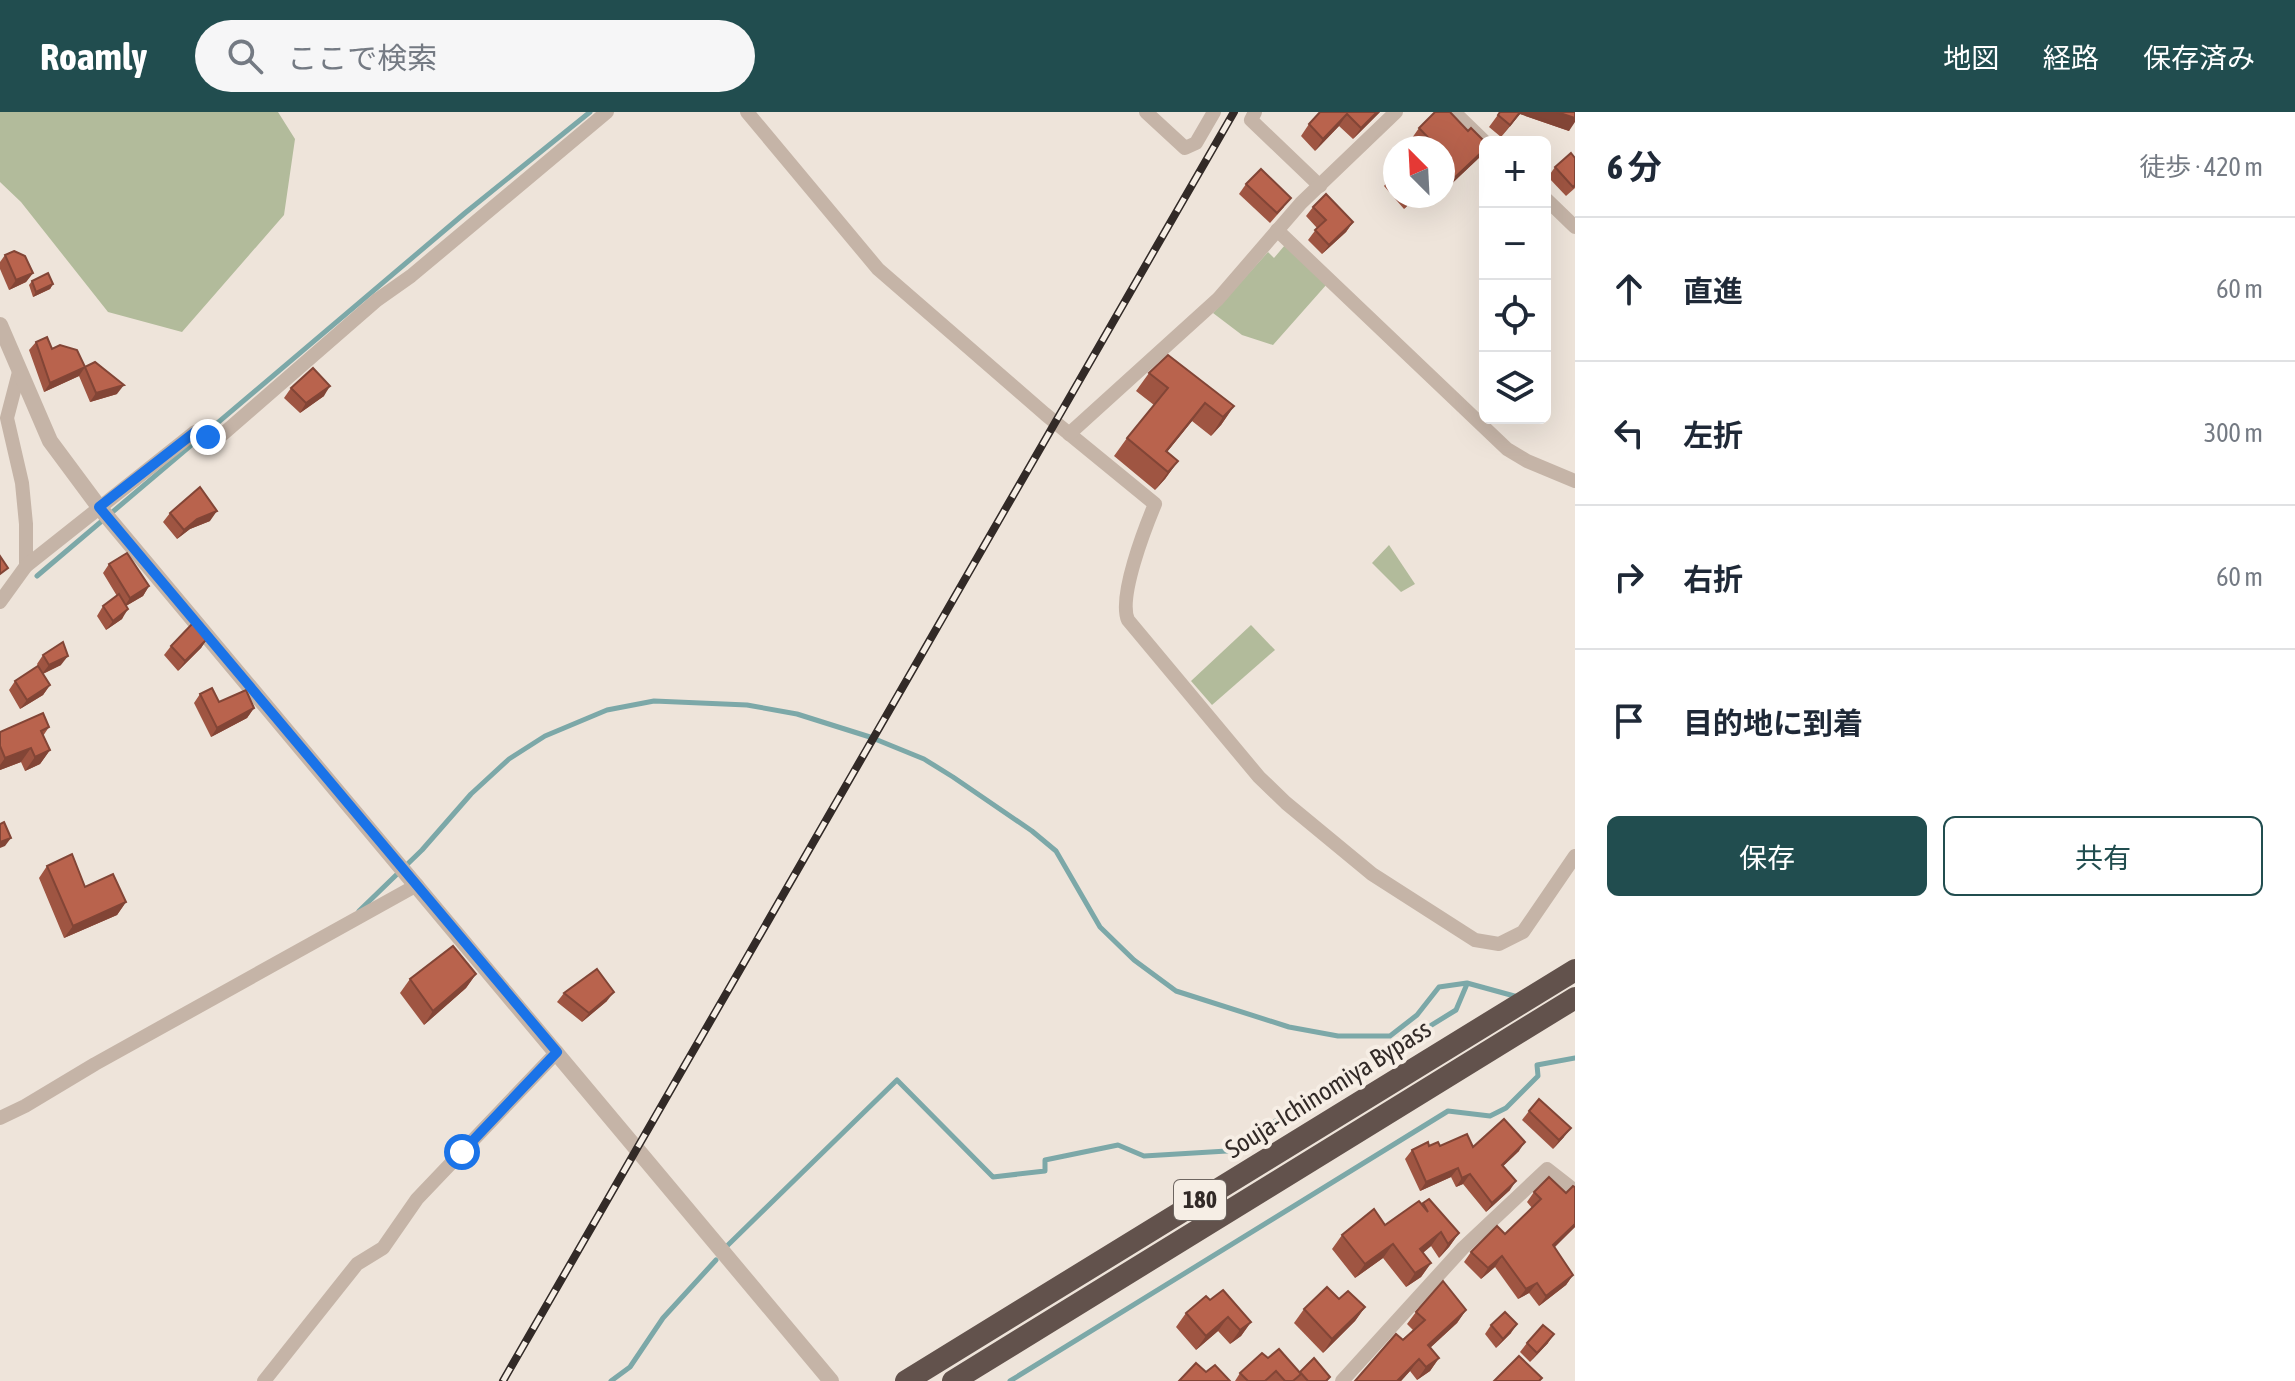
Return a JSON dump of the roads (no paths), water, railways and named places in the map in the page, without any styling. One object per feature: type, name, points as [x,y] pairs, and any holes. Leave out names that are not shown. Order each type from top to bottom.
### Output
[{"type":"highway","name":"Souja-Ichinomiya Bypass","points":[[906,1381],[1575,970]]},
{"type":"highway","name":"Souja-Ichinomiya Bypass","points":[[953,1381],[1575,998]]},
{"type":"street","points":[[0,602],[26,566],[104,512],[195,432],[216,440],[377,300],[411,276],[607,112]]},
{"type":"street","points":[[747,112],[878,269],[1155,504],[1140,544],[1125,604],[1128,620],[1259,777],[1372,874],[1475,940],[1499,944],[1523,932],[1575,856]]},
{"type":"street","points":[[1146,112],[1185,148],[1196,143],[1214,112]]},
{"type":"street","points":[[1255,112],[1251,120],[1320,186]]},
{"type":"street","points":[[1069,434],[1218,299],[1277,230],[1396,112]]},
{"type":"street","points":[[1454,112],[1479,136]]},
{"type":"street","points":[[1551,204],[1575,227]]},
{"type":"street","points":[[1277,230],[1507,449],[1575,481]]},
{"type":"street","points":[[0,325],[50,441],[104,512],[557,1052],[822,1377]]},
{"type":"street","points":[[19,372],[4,430],[22,483],[26,566]]},
{"type":"street","points":[[0,1118],[415,882]]},
{"type":"street","points":[[264,1381],[357,1264],[383,1248],[417,1199],[557,1052]]},
{"type":"street","points":[[1342,1381],[1463,1248],[1547,1169],[1575,1191]]},
{"type":"waterway","points":[[37,576],[465,213],[590,112]]},
{"type":"waterway","points":[[359,911],[422,850],[471,794],[509,759],[545,736],[607,710],[654,701],[747,705],[797,714],[870,737],[924,759],[953,777],[1056,851],[1100,927],[1134,960],[1176,991],[1289,1027],[1338,1036],[1390,1036],[1417,1015],[1439,987],[1467,983],[1518,997]]},
{"type":"waterway","points":[[728,1245],[897,1080],[993,1177],[1045,1171],[1045,1160],[1118,1145],[1144,1156],[1227,1151],[1456,1010],[1467,984]]},
{"type":"waterway","points":[[1010,1381],[1448,1111],[1490,1116],[1506,1108],[1538,1076],[1537,1065],[1575,1058]]},
{"type":"waterway","points":[[611,1381],[630,1367],[663,1318],[716,1260]]},
{"type":"railway","points":[[503,1381],[1234,112]]}]
